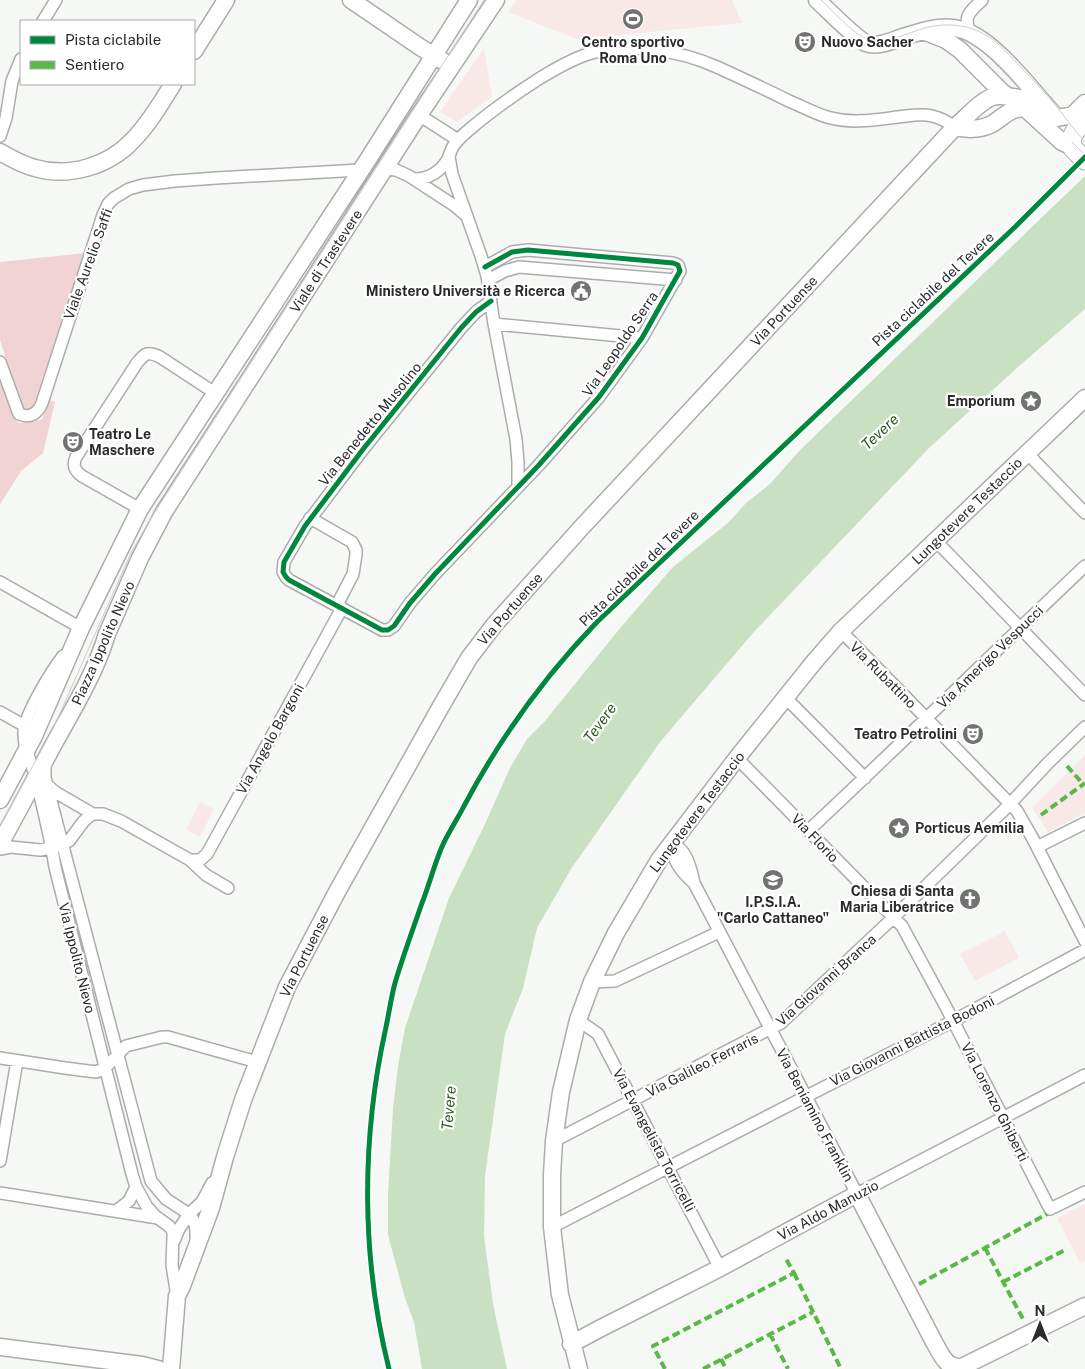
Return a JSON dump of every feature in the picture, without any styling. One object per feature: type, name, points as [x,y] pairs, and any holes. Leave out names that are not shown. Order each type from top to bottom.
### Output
[{"type":"main road","points":[[195,48],[226,0]]},
{"type":"main road","points":[[351,0],[451,66]]},
{"type":"main road","name":"Viale di Trastevere","points":[[140,509],[470,0]]},
{"type":"main road","name":"Viale di Trastevere","points":[[158,522],[419,115],[496,0]]},
{"type":"main road","points":[[817,0],[857,37],[875,44],[883,44],[923,31],[939,28],[961,30],[971,34],[1000,56],[1057,118],[1073,114],[1085,103]]},
{"type":"main road","points":[[923,31],[946,40],[960,50],[1008,96],[1025,108],[1062,142],[1080,139]]},
{"type":"main road","points":[[0,152],[23,164],[50,171],[76,170],[101,163],[121,152],[138,136],[172,85]]},
{"type":"main road","name":"Via Portuense","points":[[171,1369],[177,1296],[211,1208],[243,1100],[283,995],[338,890],[465,665],[498,620],[581,528],[955,128],[982,103],[995,96],[1008,96]]},
{"type":"main road","points":[[1008,96],[1044,104]]},
{"type":"main road","points":[[955,128],[980,128],[1014,110],[1025,108]]},
{"type":"main road","points":[[360,170],[385,169]]},
{"type":"main road","name":"Lungotevere Testaccio","points":[[579,1369],[571,1344],[560,1295],[552,1227],[554,1141],[561,1092],[578,1020],[592,982],[623,919],[671,844],[736,758],[841,631],[1085,398]]},
{"type":"main road","name":"Piazza Ippolito Nievo","points":[[27,750],[79,634],[140,509]]},
{"type":"main road","name":"Piazza Ippolito Nievo","points":[[41,783],[45,763],[96,664],[140,558],[158,522]]},
{"type":"main road","points":[[0,800],[27,750]]},
{"type":"main road","points":[[0,844],[41,783]]},
{"type":"main road","name":"Via Aldo Manuzio","points":[[571,1344],[720,1268],[857,1194]]},
{"type":"main road","name":"Via Beniamino Franklin","points":[[857,1194],[944,1360],[956,1368]]},
{"type":"main road","points":[[956,1368],[1085,1306]]},
{"type":"main road","points":[[0,1347],[114,1365],[158,1369]]},
{"type":"street","points":[[44,20],[56,0]]},
{"type":"street","points":[[971,34],[967,25],[967,16],[982,0]]},
{"type":"street","points":[[414,179],[423,179],[439,170],[458,140],[475,124],[503,103],[557,68],[588,54],[604,51],[631,49],[670,52],[700,60],[815,113],[844,121],[928,115],[944,120],[955,128]]},
{"type":"street","points":[[0,136],[6,118],[11,85],[20,62]]},
{"type":"street","points":[[419,115],[458,140]]},
{"type":"street","points":[[449,157],[452,174],[488,280],[494,324],[516,439],[518,485]]},
{"type":"street","points":[[385,169],[396,170],[414,179],[455,206],[468,217]]},
{"type":"street","name":"Viale Aurelio Saffi","points":[[0,362],[19,414],[29,416],[37,412],[46,391],[102,215],[112,200],[119,194],[138,186],[168,181],[360,170]]},
{"type":"street","points":[[485,267],[512,252],[528,250],[673,263],[678,265],[680,269],[680,274],[676,280],[523,268],[509,269],[488,280]]},
{"type":"street","name":"Via Leopoldo Serra","points":[[340,606],[377,628],[385,630],[394,626],[422,588],[544,459],[599,397],[642,338],[676,280]]},
{"type":"street","name":"Via Benedetto Musolino","points":[[340,606],[287,579],[283,572],[284,560],[310,518],[364,448],[457,332],[491,301]]},
{"type":"street","points":[[494,324],[642,338]]},
{"type":"street","points":[[140,509],[76,471],[74,468],[78,454],[137,363],[146,354],[160,357],[215,393]]},
{"type":"street","points":[[1027,453],[1085,514]]},
{"type":"street","name":"Via Angelo Bargoni","points":[[190,860],[200,860],[207,854],[340,606],[353,574],[356,550],[352,542],[310,518]]},
{"type":"street","points":[[936,541],[1085,695]]},
{"type":"street","name":"Via Amerigo Vespucci","points":[[808,831],[1085,566]]},
{"type":"street","points":[[0,582],[79,634]]},
{"type":"street","name":"Via Rubattino","points":[[841,631],[1017,811],[1085,941]]},
{"type":"street","name":"Piazza Ippolito Nievo","points":[[58,846],[41,783],[24,740],[25,726],[50,676],[79,634]]},
{"type":"street","points":[[786,698],[865,778]]},
{"type":"street","points":[[0,712],[25,726]]},
{"type":"street","name":"Via Giovanni Branca","points":[[770,1029],[781,1023],[894,917],[1010,804],[1085,727]]},
{"type":"street","name":"Via Florio","points":[[736,758],[894,917]]},
{"type":"street","points":[[41,783],[93,814],[103,814],[116,818],[190,860],[206,875],[228,888]]},
{"type":"street","points":[[0,849],[40,850],[58,846],[71,839],[84,820],[93,814]]},
{"type":"street","points":[[1037,848],[1085,823]]},
{"type":"street","name":"Via Beniamino Franklin","points":[[671,844],[676,863],[684,875],[694,883],[857,1194]]},
{"type":"street","name":"Via Ippolito Nievo","points":[[58,846],[118,1054],[151,1181]]},
{"type":"street","name":"Via Ippolito Nievo","points":[[58,846],[55,867],[136,1187],[147,1207],[172,1229],[173,1244]]},
{"type":"street","name":"Via Lorenzo Ghiberti","points":[[894,917],[902,926],[953,1021],[1050,1209],[1085,1192]]},
{"type":"street","points":[[592,982],[615,981],[719,932]]},
{"type":"street","name":"Via Giovanni Battista Bodoni","points":[[552,1227],[953,1021],[1085,950]]},
{"type":"street","name":"Via Evangelista Torricelli","points":[[578,1020],[598,1034],[720,1268]]},
{"type":"street","name":"Via Galileo Ferraris","points":[[554,1141],[770,1029]]},
{"type":"street","points":[[0,1058],[92,1072],[105,1068],[122,1049],[129,1045],[168,1037],[257,1062]]},
{"type":"street","points":[[0,1161],[17,1061]]},
{"type":"street","name":"Via Aldo Manuzio","points":[[857,1194],[1085,1075]]},
{"type":"street","points":[[177,1296],[172,1265],[173,1244],[179,1229],[189,1214],[206,1195],[225,1157]]},
{"type":"street","points":[[116,1211],[129,1201],[136,1187],[151,1181],[166,1199],[189,1214]]},
{"type":"street","points":[[0,1193],[158,1218]]},
{"type":"street","name":"Via Portuense","points":[[189,1214],[194,1219],[196,1225],[196,1247]]},
{"type":"shaded area","name":"Centro sportivo Roma Uno","points":[[516,0],[732,0],[742,23],[577,39],[508,12]]},
{"type":"shaded area","points":[[484,48],[492,97],[457,122],[440,112]]},
{"type":"shaded area","points":[[85,253],[33,407],[25,410],[22,407],[0,340],[0,262]]},
{"type":"shaded area","points":[[0,382],[14,419],[19,423],[42,419],[49,400],[55,402],[43,453],[21,471],[0,504]]},
{"type":"shaded area","points":[[1085,755],[1085,813],[1048,832],[1032,808]]},
{"type":"shaded area","points":[[200,802],[214,809],[200,837],[186,830]]},
{"type":"shaded area","points":[[1005,931],[1019,958],[975,981],[960,954]]},
{"type":"shaded area","points":[[1085,1204],[1085,1260],[1080,1263],[1057,1218]]},
{"type":"water","name":"Tevere","points":[[1085,176],[1085,309],[929,448],[753,633],[660,742],[571,869],[537,928],[523,988],[505,1034],[485,1176],[484,1235],[493,1304],[507,1369],[422,1369],[414,1322],[405,1298],[388,1235],[388,1194],[393,1109],[398,1066],[405,1028],[449,898],[510,768],[527,739],[545,721],[621,627],[673,567],[729,522],[746,503],[770,484],[801,449]]},
{"type":"tram line","points":[[0,826],[54,727],[131,553],[148,523],[484,0]]},
{"type":"tram line","points":[[821,0],[843,22],[861,36],[874,41],[889,40],[932,26],[945,25],[965,27],[984,34],[999,45],[1048,96],[1085,142]]},
{"type":"tram line","points":[[1072,142],[1085,155]]},
{"type":"marked path","points":[[1067,766],[1083,784]]},
{"type":"marked path","points":[[1041,815],[1085,783]]},
{"type":"marked path","points":[[919,1284],[1047,1214]]},
{"type":"marked path","points":[[985,1248],[1023,1319]]},
{"type":"marked path","points":[[1003,1282],[1065,1250]]},
{"type":"marked path","points":[[665,1369],[653,1346],[794,1273],[785,1257]]},
{"type":"marked path","points":[[794,1273],[841,1369]]},
{"type":"marked path","points":[[703,1369],[813,1312]]},
{"type":"marked path","points":[[770,1334],[788,1369]]},
{"type":"marked path","points":[[721,1359],[726,1369]]},
{"type":"cycle path","name":"Pista ciclabile del Tevere","points":[[389,1369],[373,1284],[369,1241],[369,1155],[378,1069],[395,983],[436,862],[446,838],[478,781],[508,732],[541,686],[597,622],[1015,227],[1085,157]]},
{"type":"cycle path","points":[[485,267],[512,252],[528,250],[673,263],[678,265],[680,271],[642,338],[599,397],[538,466],[435,574],[410,603],[394,626],[388,630],[382,630],[289,580],[283,572],[284,562],[305,526],[364,448],[461,328],[476,312],[491,301]]},
{"type":"place","name":"Centro sportivo Roma Uno","points":[[633,19]]},
{"type":"place","name":"Nuovo Sacher","points":[[805,42]]},
{"type":"place","name":"Ministero Università e Ricerca","points":[[581,291]]},
{"type":"place","name":"Emporium","points":[[1031,401]]},
{"type":"place","name":"Teatro Le Maschere","points":[[73,442]]},
{"type":"place","name":"Teatro Petrolini","points":[[973,734]]},
{"type":"place","name":"Porticus Aemilia","points":[[899,828]]},
{"type":"place","name":"I.P.S.I.A. \"Carlo Cattaneo\"","points":[[773,880]]},
{"type":"place","name":"Chiesa di Santa Maria Liberatrice","points":[[970,899]]}]
